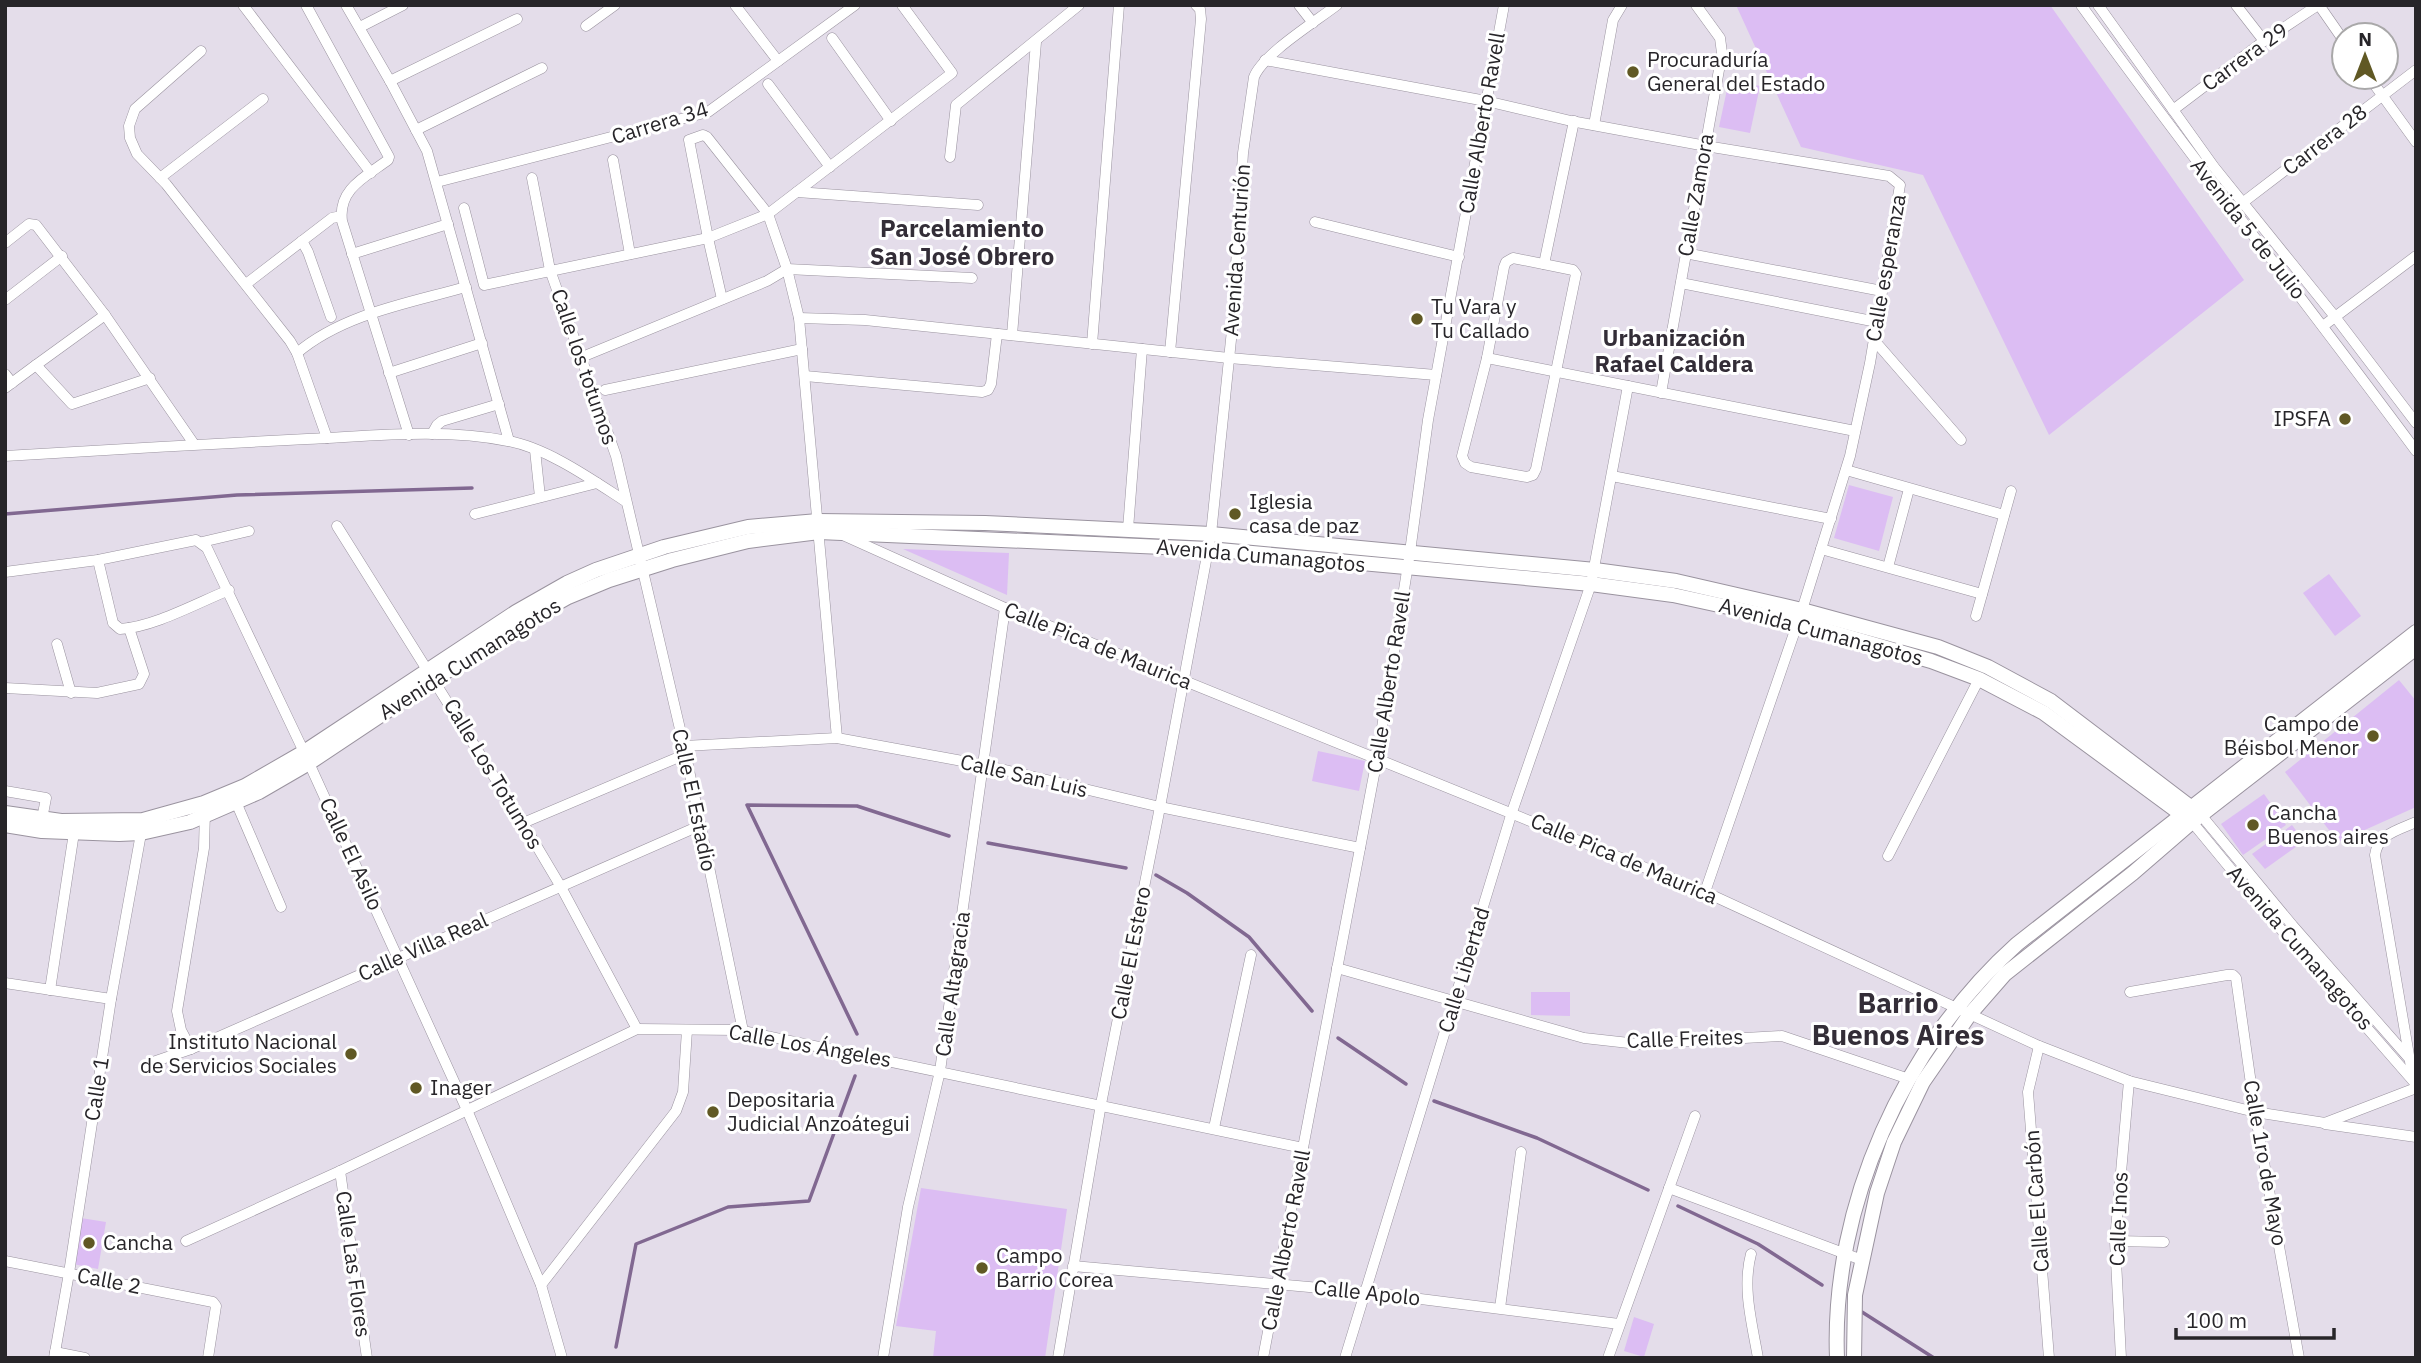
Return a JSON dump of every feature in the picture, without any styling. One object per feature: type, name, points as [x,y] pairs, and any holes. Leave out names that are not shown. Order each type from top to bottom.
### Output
[{"type":"street","points":[[259,5],[246,9],[371,173]]},
{"type":"street","points":[[306,5],[388,154],[388,160],[351,187],[343,199],[341,216],[409,435]]},
{"type":"street","points":[[346,5],[427,151],[509,441]]},
{"type":"street","points":[[360,27],[403,5]]},
{"type":"street","points":[[586,26],[615,5]]},
{"type":"street","points":[[735,5],[778,61]]},
{"type":"street","name":"Carrera 34","points":[[437,182],[708,113],[855,5]]},
{"type":"street","points":[[464,208],[484,285],[708,239],[768,214],[952,73],[902,5]]},
{"type":"street","points":[[950,157],[956,105],[1079,5]]},
{"type":"street","points":[[1092,344],[1119,5]]},
{"type":"street","points":[[1170,352],[1201,19],[1200,9],[1196,5]]},
{"type":"street","points":[[1300,5],[1313,23]]},
{"type":"street","name":"Avenida Centurión","points":[[1208,550],[1229,358],[1248,107],[1254,78],[1257,67],[1337,5]]},
{"type":"street","name":"Calle Alberto Ravell","points":[[1263,1358],[1377,759],[1436,375],[1504,5]]},
{"type":"street","points":[[1594,125],[1613,20],[1622,5]]},
{"type":"street","name":"Calle Zamora","points":[[1661,393],[1722,53],[1720,38],[1696,5]]},
{"type":"street","name":"Avenida 5 de Julio","points":[[2081,5],[2127,68],[2238,207],[2336,318],[2416,424]]},
{"type":"street","name":"Avenida 5 de Julio","points":[[2098,5],[2238,207],[2416,451]]},
{"type":"street","points":[[2236,5],[2264,41]]},
{"type":"street","points":[[2319,5],[2330,21]]},
{"type":"street","name":"Carrera 29","points":[[2173,110],[2264,41],[2319,5]]},
{"type":"street","points":[[390,81],[517,19]]},
{"type":"street","points":[[832,38],[891,121]]},
{"type":"street","points":[[1012,335],[1036,41]]},
{"type":"street","points":[[201,51],[135,109],[131,118],[130,138],[137,154],[160,178],[277,322],[297,353],[327,438]]},
{"type":"street","points":[[2127,68],[2137,59]]},
{"type":"street","name":"Calle esperanza","points":[[1265,60],[1706,146],[1889,176],[1896,179],[1900,185],[1874,340],[1846,470],[1705,891]]},
{"type":"street","points":[[416,130],[542,68]]},
{"type":"street","name":"Carrera 28","points":[[2238,207],[2416,70]]},
{"type":"street","points":[[768,84],[830,167]]},
{"type":"street","points":[[2379,91],[2416,142]]},
{"type":"street","points":[[160,178],[263,99]]},
{"type":"street","points":[[1544,264],[1574,121]]},
{"type":"street","points":[[722,299],[690,139],[706,135],[768,214],[787,269],[799,318],[837,738]]},
{"type":"street","points":[[613,160],[630,254]]},
{"type":"street","name":"Calle los totumos","points":[[532,178],[550,270],[615,456],[638,555]]},
{"type":"street","points":[[797,192],[978,205]]},
{"type":"street","points":[[246,284],[332,218],[341,216]]},
{"type":"street","points":[[1315,222],[1459,257]]},
{"type":"street","points":[[5,243],[33,223],[62,256],[105,315],[194,444]]},
{"type":"street","points":[[352,254],[448,224]]},
{"type":"street","points":[[302,242],[331,317]]},
{"type":"street","points":[[1685,253],[1882,291]]},
{"type":"street","points":[[5,300],[62,256]]},
{"type":"street","points":[[2323,326],[2416,256]]},
{"type":"street","points":[[1513,258],[1544,264],[1573,270],[1576,274],[1533,475],[1527,477],[1471,467],[1465,463],[1462,456],[1487,358],[1506,262],[1513,258]]},
{"type":"street","points":[[582,357],[767,281],[787,269],[972,278]]},
{"type":"street","points":[[1681,283],[1877,322]]},
{"type":"street","points":[[297,353],[342,325],[466,287]]},
{"type":"street","points":[[7,382],[36,365],[105,315]]},
{"type":"street","points":[[799,318],[865,320],[1229,358],[1436,375]]},
{"type":"street","points":[[805,376],[982,392],[988,390],[991,384],[997,334]]},
{"type":"street","points":[[1874,340],[1961,440]]},
{"type":"street","points":[[390,373],[482,343]]},
{"type":"street","points":[[604,390],[802,349]]},
{"type":"street","points":[[1128,528],[1143,349]]},
{"type":"street","points":[[1487,358],[1855,431]]},
{"type":"street","points":[[36,365],[72,404],[149,378]]},
{"type":"street","name":"Calle Libertad","points":[[1345,1358],[1512,812],[1593,577],[1628,386]]},
{"type":"street","points":[[432,434],[442,421],[499,404]]},
{"type":"street","points":[[5,456],[194,444],[432,434],[509,441],[535,450],[625,501]]},
{"type":"street","points":[[535,450],[540,497]]},
{"type":"street","points":[[1846,470],[2004,515]]},
{"type":"street","points":[[1612,476],[1831,519]]},
{"type":"street","points":[[474,514],[597,483]]},
{"type":"street","points":[[1888,567],[1909,489]]},
{"type":"street","points":[[1976,615],[2011,491]]},
{"type":"street","name":"Calle Los Totumos","points":[[337,526],[523,823],[561,887],[637,1029]]},
{"type":"street","name":"Avenida Cumanagotos","points":[[5,825],[142,827],[236,802],[259,792],[516,612],[567,583],[638,555],[748,527],[1128,528],[1410,552],[1593,577],[1672,595],[1799,616],[1938,647],[1988,667],[2051,701],[2192,814],[2408,1057]]},
{"type":"street","name":"Avenida Cumanagotos","points":[[431,674],[568,597],[672,560],[818,527],[838,533],[1208,550],[1407,568],[1593,577]]},
{"type":"street","points":[[5,572],[98,560],[249,531]]},
{"type":"street","name":"Calle Pica de Maurica","points":[[838,533],[1005,608],[1705,891],[2039,1046],[2129,1081],[2255,1112],[2416,1137]]},
{"type":"street","name":"Calle El Asilo","points":[[202,542],[229,590],[307,757],[467,1110],[541,1284],[562,1358]]},
{"type":"street","points":[[1821,549],[1982,594]]},
{"type":"street","name":"Calle El Estero","points":[[1058,1358],[1101,1104],[1208,550]]},
{"type":"street","name":"Calle El Estadio","points":[[638,555],[685,750],[743,1031]]},
{"type":"street","points":[[98,560],[113,623],[120,629],[172,614],[229,590]]},
{"type":"street","name":"Calle Altagracia","points":[[883,1358],[908,1207],[940,1071],[1005,608]]},
{"type":"street","name":"Avenida Cumanagotos","points":[[1799,616],[1979,679],[2044,713],[2192,814],[2272,919],[2415,1086]]},
{"type":"street","points":[[5,688],[97,693],[139,684],[144,674],[129,628]]},
{"type":"street","points":[[1854,1358],[1855,1295],[1877,1193],[1894,1142],[1923,1082],[1970,1014],[2005,974],[2133,873],[2192,814],[2416,632]]},
{"type":"street","points":[[57,644],[71,692]]},
{"type":"street","points":[[1837,1358],[1836,1335],[1846,1255],[1861,1187],[1885,1125],[1942,1025],[1988,970],[2017,944],[2416,648]]},
{"type":"street","points":[[1888,856],[1979,679]]},
{"type":"street","name":"Calle San Luis","points":[[523,823],[685,750],[837,738],[984,765],[1160,807],[1360,848]]},
{"type":"street","name":"Avenida Cumanagotos","points":[[205,809],[245,786],[307,757]]},
{"type":"street","points":[[5,791],[46,798],[42,819]]},
{"type":"street","points":[[236,802],[281,907]]},
{"type":"street","points":[[191,1049],[181,1030],[177,1011],[204,848],[205,809]]},
{"type":"street","name":"Avenida Cumanagotos","points":[[5,813],[75,827]]},
{"type":"street","points":[[2325,1124],[2415,1086],[2375,855],[2383,837],[2416,822]]},
{"type":"street","name":"Calle Villa Real","points":[[148,1068],[150,1063],[191,1049],[699,826]]},
{"type":"street","points":[[50,990],[75,827]]},
{"type":"street","name":"Calle 1","points":[[55,1355],[111,999],[142,827]]},
{"type":"street","points":[[1214,1128],[1251,955]]},
{"type":"street","name":"Calle Freites","points":[[1337,968],[1584,1038],[1638,1044],[1782,1036],[1909,1079]]},
{"type":"street","name":"Calle 1ro de Mayo","points":[[2130,992],[2227,975],[2233,975],[2238,983],[2255,1112],[2299,1358]]},
{"type":"street","points":[[5,983],[111,999]]},
{"type":"street","name":"Calle Los Ángeles","points":[[186,1241],[340,1171],[637,1029],[743,1031],[1303,1148]]},
{"type":"street","points":[[541,1284],[677,1111],[683,1092],[687,1030]]},
{"type":"street","name":"Calle El Carbón","points":[[2039,1046],[2028,1092],[2049,1358]]},
{"type":"street","name":"Calle Inos","points":[[2121,1358],[2115,1241],[2129,1081]]},
{"type":"street","points":[[1608,1358],[1695,1116]]},
{"type":"street","points":[[1500,1308],[1521,1152]]},
{"type":"street","name":"Calle Las Flores","points":[[340,1171],[367,1358]]},
{"type":"street","points":[[1669,1188],[1862,1260]]},
{"type":"street","points":[[2115,1241],[2164,1242]]},
{"type":"street","points":[[1751,1254],[1747,1268],[1747,1291],[1758,1358]]},
{"type":"street","name":"Calle 2","points":[[5,1261],[213,1301],[216,1306],[208,1358]]},
{"type":"street","name":"Calle Apolo","points":[[1073,1266],[1365,1292],[1619,1324]]},
{"type":"street","points":[[55,1355],[85,1358]]},
{"type":"shaded area","points":[[1736,5],[2050,5],[2244,280],[2049,435],[1923,175],[1801,147]]},
{"type":"shaded area","points":[[1729,80],[1760,86],[1750,133],[1719,127]]},
{"type":"shaded area","points":[[1849,485],[1893,497],[1879,551],[1834,538]]},
{"type":"shaded area","points":[[903,549],[1009,553],[1007,595]]},
{"type":"shaded area","points":[[2329,574],[2361,616],[2335,636],[2303,593]]},
{"type":"shaded area","name":"Campo de Béisbol Menor","points":[[2399,680],[2416,701],[2416,807],[2338,842],[2285,772]]},
{"type":"shaded area","points":[[1318,751],[1365,761],[1359,791],[1312,781]]},
{"type":"shaded area","name":"Cancha Buenos aires","points":[[2264,794],[2286,825],[2243,855],[2221,824]]},
{"type":"shaded area","name":"Cancha Buenos aires","points":[[2292,825],[2304,841],[2265,869],[2252,854]]},
{"type":"shaded area","points":[[1531,992],[1570,992],[1570,1016],[1531,1015]]},
{"type":"shaded area","name":"Campo Barrio Corea","points":[[921,1188],[1067,1209],[1045,1358],[933,1358],[936,1331],[896,1326]]},
{"type":"shaded area","name":"Cancha","points":[[81,1218],[106,1222],[98,1269],[73,1264]]},
{"type":"shaded area","points":[[1634,1317],[1654,1324],[1644,1357],[1624,1351]]},
{"type":"waterway","points":[[5,514],[237,495],[472,488]]},
{"type":"waterway","points":[[857,1034],[747,805],[857,806],[949,836]]},
{"type":"waterway","points":[[988,843],[1126,868]]},
{"type":"waterway","points":[[1156,875],[1187,893],[1249,937],[1312,1011]]},
{"type":"waterway","points":[[1338,1038],[1406,1084]]},
{"type":"waterway","points":[[616,1347],[636,1244],[728,1207],[809,1201],[855,1076]]},
{"type":"waterway","points":[[1434,1101],[1537,1138],[1648,1190]]},
{"type":"waterway","points":[[1678,1206],[1758,1244],[1822,1285]]},
{"type":"waterway","points":[[1862,1312],[1934,1358]]},
{"type":"place","name":"Procuraduría General del Estado","points":[[1633,72]]},
{"type":"place","name":"Tu Vara y Tu Callado","points":[[1417,319]]},
{"type":"place","name":"IPSFA","points":[[2345,419]]},
{"type":"place","name":"Iglesia casa de paz","points":[[1235,514]]},
{"type":"place","name":"Campo de Béisbol Menor","points":[[2373,736]]},
{"type":"place","name":"Cancha Buenos aires","points":[[2253,825]]},
{"type":"place","name":"Instituto Nacional de Servicios Sociales","points":[[351,1054]]},
{"type":"place","name":"Inager","points":[[416,1088]]},
{"type":"place","name":"Depositaria Judicial Anzoátegui","points":[[713,1112]]},
{"type":"place","name":"Cancha","points":[[89,1243]]},
{"type":"place","name":"Campo Barrio Corea","points":[[982,1268]]},
{"type":"district","name":"Parcelamiento San José Obrero","points":[[962,243]]},
{"type":"district","name":"Urbanización Rafael Caldera","points":[[1674,351]]},
{"type":"district","name":"Barrio Buenos Aires","points":[[1898,1019]]}]
